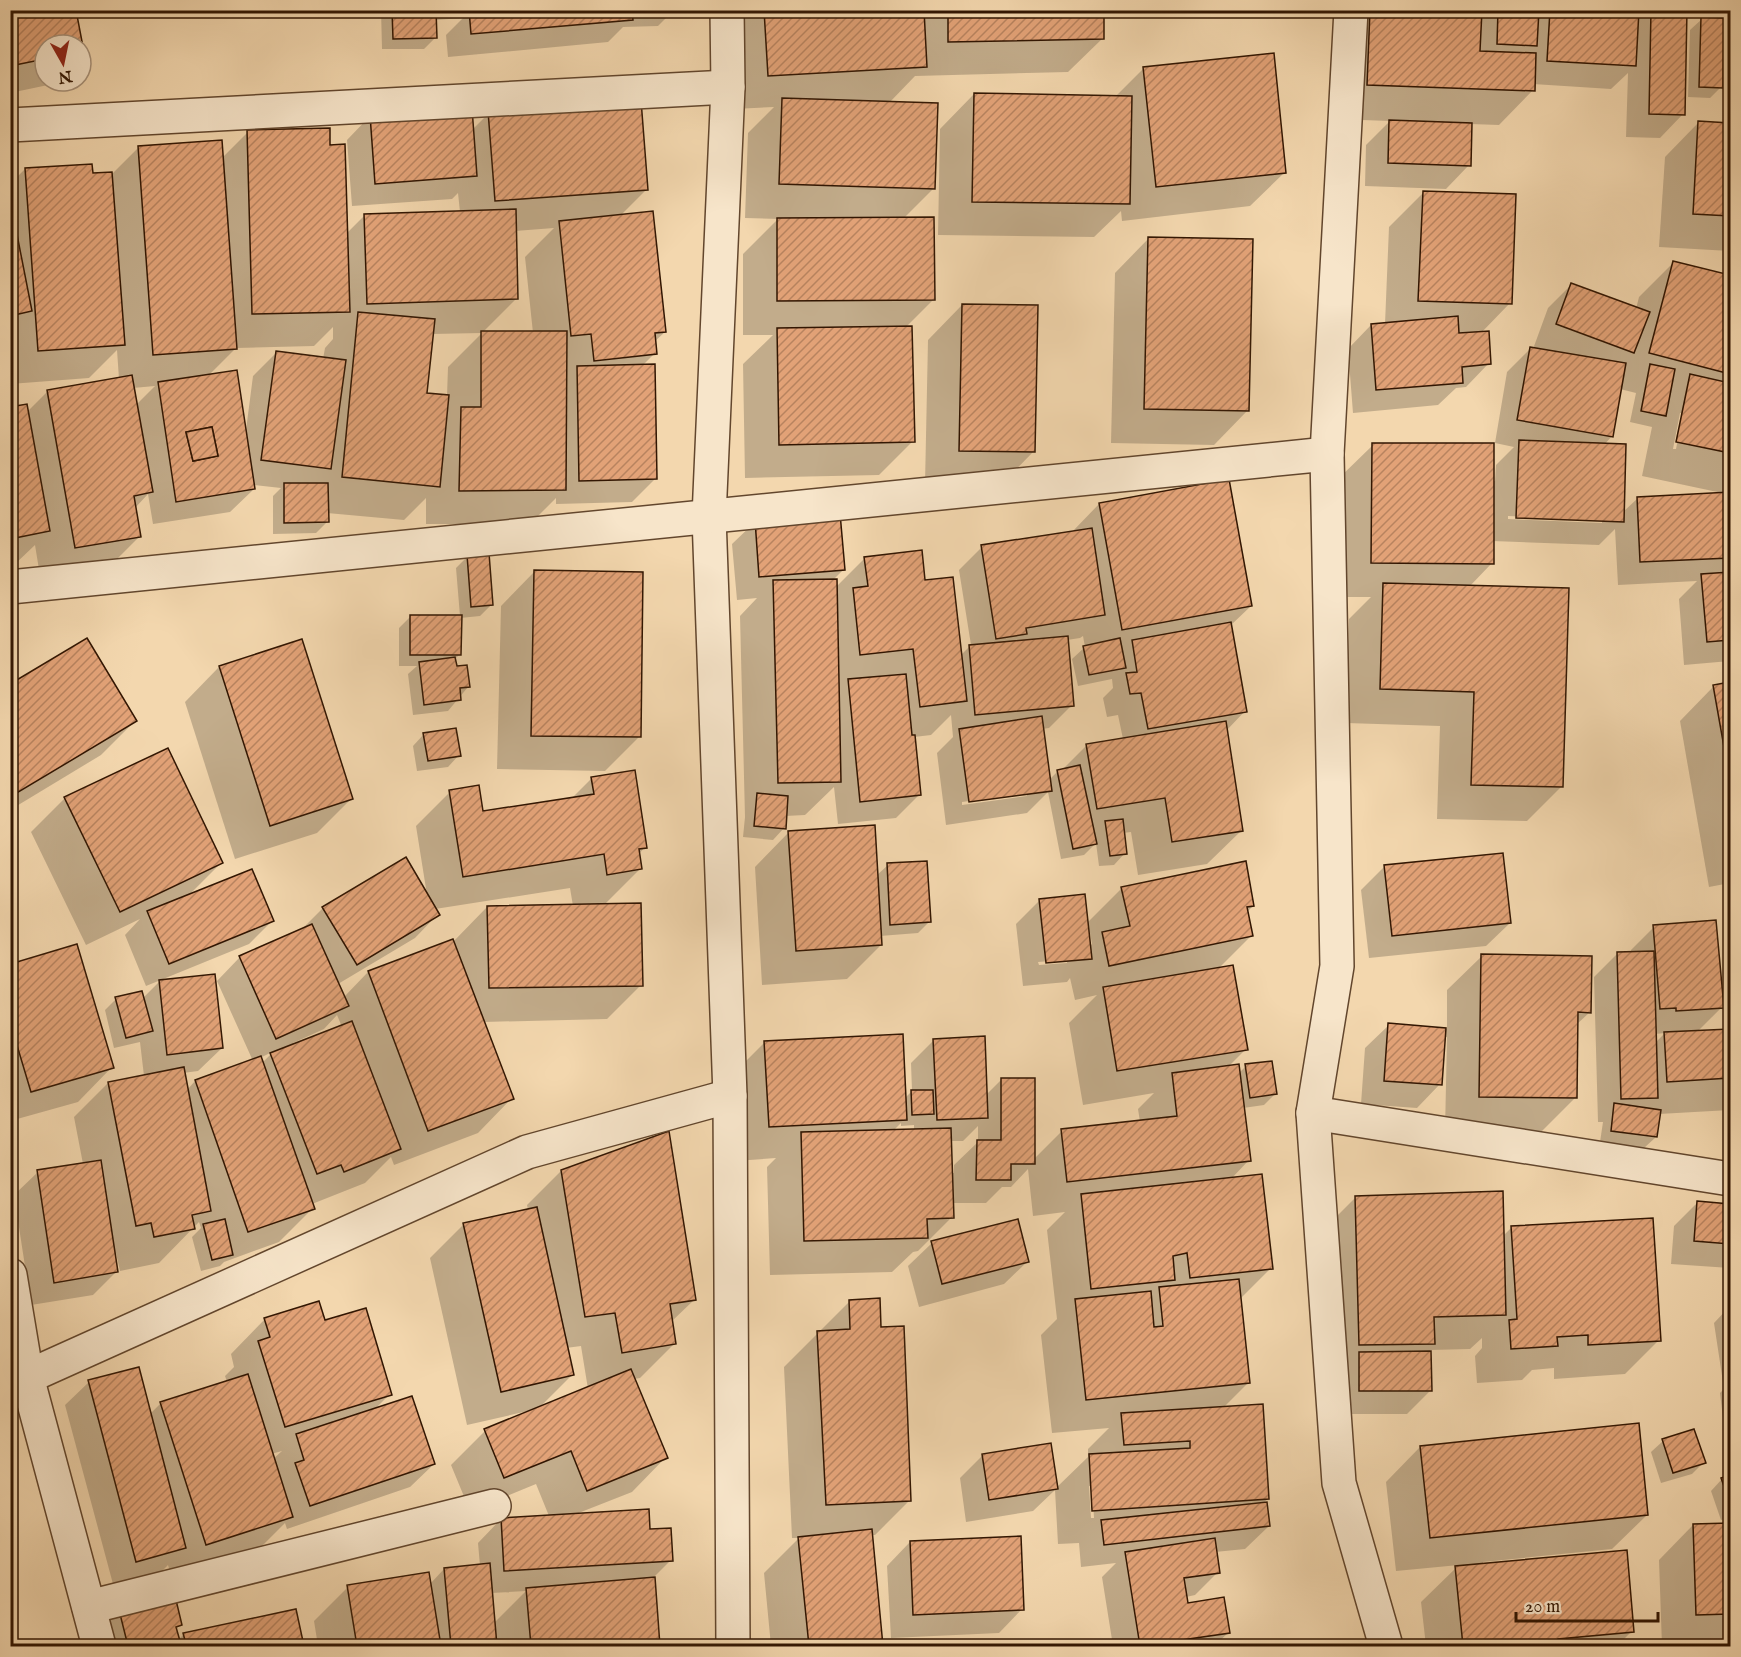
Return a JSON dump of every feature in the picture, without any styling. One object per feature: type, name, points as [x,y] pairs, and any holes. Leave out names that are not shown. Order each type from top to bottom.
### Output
[{"type":"street","points":[[727,10],[728,87],[709,517],[730,1096],[733,1647]]},
{"type":"street","points":[[1351,10],[1328,454],[1337,966],[1313,1113],[1339,1482],[1386,1647]]},
{"type":"street","points":[[10,126],[728,87]]},
{"type":"street","points":[[10,587],[1328,454]]},
{"type":"street","points":[[19,1378],[527,1152],[730,1096]]},
{"type":"street","points":[[1313,1113],[1731,1179]]},
{"type":"street","points":[[10,1275],[19,1378],[89,1607],[99,1647]]},
{"type":"street","points":[[89,1607],[494,1506]]},
{"type":"building","points":[[10,10],[76,10],[80,33],[33,33],[33,61],[10,66]]},
{"type":"building","points":[[392,10],[436,10],[437,38],[393,39]]},
{"type":"building","points":[[469,10],[632,10],[633,20],[471,34]]},
{"type":"building","points":[[764,10],[924,10],[927,67],[768,76]]},
{"type":"building","points":[[948,10],[1104,10],[1104,39],[948,42]]},
{"type":"building","points":[[1370,10],[1482,10],[1480,51],[1536,53],[1535,91],[1367,85]]},
{"type":"building","points":[[1498,10],[1539,10],[1537,46],[1497,44]]},
{"type":"building","points":[[1550,10],[1639,10],[1636,66],[1547,61]]},
{"type":"building","points":[[1651,10],[1687,10],[1685,115],[1649,114]]},
{"type":"building","points":[[1701,17],[1724,18],[1723,88],[1699,87]]},
{"type":"building","points":[[1274,53],[1286,173],[1156,187],[1143,67]]},
{"type":"building","points":[[974,93],[1132,96],[1130,204],[972,202]]},
{"type":"building","points":[[782,98],[938,103],[935,189],[779,184]]},
{"type":"building","points":[[641,100],[648,190],[495,201],[488,111]]},
{"type":"building","points":[[472,108],[477,176],[375,184],[370,115]]},
{"type":"building","points":[[1389,120],[1472,123],[1471,166],[1388,163]]},
{"type":"building","points":[[1698,121],[1730,123],[1730,216],[1693,214]]},
{"type":"building","points":[[330,128],[330,145],[345,144],[350,312],[252,314],[247,130]]},
{"type":"building","points":[[222,140],[237,349],[153,355],[138,146]]},
{"type":"building","points":[[92,164],[93,173],[112,172],[125,345],[38,351],[25,168]]},
{"type":"building","points":[[1423,191],[1516,194],[1512,304],[1418,301]]},
{"type":"building","points":[[516,209],[518,299],[367,304],[364,214]]},
{"type":"building","points":[[653,211],[666,332],[655,333],[657,354],[594,361],[591,334],[571,336],[559,221]]},
{"type":"building","points":[[10,214],[13,214],[32,311],[10,316]]},
{"type":"building","points":[[934,217],[935,300],[777,301],[777,218]]},
{"type":"building","points":[[1148,237],[1253,239],[1249,411],[1144,409]]},
{"type":"building","points":[[1673,261],[1730,275],[1730,374],[1649,353]]},
{"type":"building","points":[[1571,283],[1650,312],[1634,353],[1556,324]]},
{"type":"building","points":[[962,304],[1038,305],[1035,452],[959,451]]},
{"type":"building","points":[[358,312],[435,319],[427,393],[449,395],[440,487],[342,477]]},
{"type":"building","points":[[1458,316],[1459,333],[1489,331],[1491,364],[1462,367],[1463,383],[1376,390],[1371,324]]},
{"type":"building","points":[[912,326],[915,442],[779,445],[777,328]]},
{"type":"building","points":[[481,331],[567,331],[566,490],[459,491],[461,407],[481,407]]},
{"type":"building","points":[[1530,347],[1626,363],[1613,437],[1517,420]]},
{"type":"building","points":[[276,351],[346,360],[331,469],[261,460]]},
{"type":"building","points":[[655,364],[657,479],[579,481],[577,366]]},
{"type":"building","points":[[1650,364],[1675,369],[1666,416],[1641,411]]},
{"type":"building","points":[[237,370],[255,489],[176,502],[158,382]],"holes":[[[212,427],[218,456],[193,461],[186,432]]]},
{"type":"building","points":[[1690,374],[1730,383],[1730,453],[1676,442]]},
{"type":"building","points":[[132,375],[153,492],[134,496],[141,537],[75,548],[47,390]]},
{"type":"building","points":[[27,404],[50,531],[10,539],[10,407]]},
{"type":"building","points":[[212,427],[218,456],[193,461],[186,432]]},
{"type":"building","points":[[1519,440],[1626,444],[1624,522],[1516,518]]},
{"type":"building","points":[[1372,443],[1494,443],[1494,564],[1371,563]]},
{"type":"building","points":[[1229,479],[1252,606],[1122,630],[1099,503]]},
{"type":"building","points":[[284,483],[328,483],[329,522],[284,523]]},
{"type":"building","points":[[1730,492],[1730,558],[1640,562],[1637,497]]},
{"type":"building","points":[[840,513],[845,570],[759,577],[755,520]]},
{"type":"building","points":[[1092,528],[1105,615],[1026,628],[1027,634],[996,639],[981,545]]},
{"type":"building","points":[[922,550],[925,580],[953,577],[967,701],[920,707],[913,649],[860,655],[853,588],[868,586],[864,557]]},
{"type":"building","points":[[489,553],[493,605],[471,607],[467,555]]},
{"type":"building","points":[[534,570],[643,572],[641,737],[531,736]]},
{"type":"building","points":[[1730,572],[1730,640],[1707,642],[1701,574]]},
{"type":"building","points":[[837,579],[841,782],[778,783],[773,580]]},
{"type":"building","points":[[1383,583],[1569,588],[1563,787],[1471,785],[1474,692],[1380,689]]},
{"type":"building","points":[[410,615],[462,615],[461,655],[410,655]]},
{"type":"building","points":[[1231,622],[1247,712],[1148,729],[1141,693],[1130,694],[1126,673],[1137,672],[1132,640]]},
{"type":"building","points":[[1068,636],[1074,706],[975,715],[969,645]]},
{"type":"building","points":[[87,638],[137,721],[10,797],[10,684]]},
{"type":"building","points":[[1120,638],[1126,668],[1089,675],[1083,646]]},
{"type":"building","points":[[302,639],[353,799],[270,826],[219,666]]},
{"type":"building","points":[[455,657],[457,666],[467,665],[470,687],[460,688],[461,700],[424,705],[419,662]]},
{"type":"building","points":[[906,674],[921,795],[860,802],[848,679]]},
{"type":"building","points":[[1730,682],[1730,781],[1713,685]]},
{"type":"building","points":[[1042,716],[1052,791],[969,802],[959,729]]},
{"type":"building","points":[[1226,721],[1243,831],[1172,842],[1165,798],[1097,809],[1086,744]]},
{"type":"building","points":[[456,728],[461,756],[428,761],[423,733]]},
{"type":"building","points":[[168,748],[223,863],[120,912],[64,797]]},
{"type":"building","points":[[1080,765],[1097,844],[1073,849],[1057,770]]},
{"type":"building","points":[[635,770],[647,848],[639,849],[642,869],[607,875],[604,854],[463,877],[449,790],[479,785],[483,811],[594,794],[591,777]]},
{"type":"building","points":[[757,793],[788,796],[786,829],[754,826]]},
{"type":"building","points":[[1123,819],[1127,854],[1110,856],[1105,821]]},
{"type":"building","points":[[875,825],[882,945],[796,951],[788,831]]},
{"type":"building","points":[[1503,853],[1511,923],[1392,936],[1384,865]]},
{"type":"building","points":[[406,857],[440,915],[357,965],[322,907]]},
{"type":"building","points":[[927,861],[931,922],[890,925],[887,863]]},
{"type":"building","points":[[1246,861],[1254,906],[1247,907],[1253,936],[1109,966],[1102,932],[1130,926],[1121,887]]},
{"type":"building","points":[[252,869],[274,921],[169,964],[147,911]]},
{"type":"building","points":[[1085,894],[1092,959],[1046,963],[1039,899]]},
{"type":"building","points":[[641,903],[643,986],[489,988],[487,906]]},
{"type":"building","points":[[1716,920],[1724,1008],[1676,1011],[1676,1008],[1660,1009],[1653,925]]},
{"type":"building","points":[[312,924],[349,1006],[276,1039],[239,956]]},
{"type":"building","points":[[453,939],[514,1099],[428,1131],[368,971]]},
{"type":"building","points":[[77,944],[114,1068],[31,1092],[10,1022],[10,964]]},
{"type":"building","points":[[1654,951],[1658,1098],[1621,1099],[1617,952]]},
{"type":"building","points":[[1481,954],[1592,956],[1591,1013],[1578,1012],[1577,1098],[1479,1097]]},
{"type":"building","points":[[1233,965],[1248,1050],[1117,1071],[1103,987]]},
{"type":"building","points":[[215,974],[223,1048],[167,1055],[159,980]]},
{"type":"building","points":[[142,991],[153,1031],[126,1038],[115,997]]},
{"type":"building","points":[[352,1021],[401,1149],[344,1172],[341,1165],[317,1174],[270,1053]]},
{"type":"building","points":[[1388,1023],[1446,1028],[1442,1085],[1384,1081]]},
{"type":"building","points":[[1730,1029],[1730,1078],[1667,1082],[1664,1032]]},
{"type":"building","points":[[903,1034],[907,1120],[769,1127],[764,1041]]},
{"type":"building","points":[[985,1036],[988,1118],[937,1120],[933,1039]]},
{"type":"building","points":[[261,1056],[315,1209],[248,1232],[195,1080]]},
{"type":"building","points":[[1272,1061],[1277,1094],[1250,1098],[1245,1064]]},
{"type":"building","points":[[1239,1064],[1251,1161],[1067,1182],[1061,1129],[1177,1116],[1172,1073]]},
{"type":"building","points":[[184,1067],[211,1211],[192,1215],[195,1229],[154,1237],[151,1223],[136,1226],[108,1082]]},
{"type":"building","points":[[1001,1078],[1035,1078],[1035,1164],[1011,1164],[1011,1180],[976,1180],[977,1140],[1001,1140]]},
{"type":"building","points":[[911,1090],[933,1090],[934,1114],[912,1115]]},
{"type":"building","points":[[1614,1103],[1661,1110],[1657,1137],[1611,1131]]},
{"type":"building","points":[[951,1128],[954,1218],[927,1219],[928,1238],[804,1241],[801,1132]]},
{"type":"building","points":[[669,1131],[696,1300],[670,1304],[676,1344],[622,1353],[615,1313],[585,1317],[561,1170]]},
{"type":"building","points":[[101,1160],[118,1272],[54,1283],[37,1170]]},
{"type":"building","points":[[1262,1174],[1273,1269],[1190,1278],[1187,1253],[1173,1256],[1175,1280],[1091,1289],[1081,1194]]},
{"type":"building","points":[[1503,1191],[1506,1315],[1434,1317],[1435,1344],[1359,1345],[1355,1196]]},
{"type":"building","points":[[1697,1201],[1730,1204],[1730,1244],[1694,1241]]},
{"type":"building","points":[[537,1207],[574,1375],[501,1392],[463,1223]]},
{"type":"building","points":[[1653,1218],[1661,1341],[1588,1345],[1588,1335],[1557,1337],[1558,1346],[1511,1349],[1509,1320],[1517,1319],[1511,1226]]},
{"type":"building","points":[[225,1219],[233,1255],[212,1260],[203,1224]]},
{"type":"building","points":[[1018,1219],[1029,1262],[942,1284],[931,1241]]},
{"type":"building","points":[[1239,1279],[1250,1383],[1086,1400],[1075,1299],[1151,1291],[1154,1327],[1163,1326],[1159,1287]]},
{"type":"building","points":[[880,1298],[881,1327],[904,1326],[911,1501],[826,1505],[817,1331],[850,1329],[849,1300]]},
{"type":"building","points":[[319,1301],[325,1320],[366,1308],[392,1395],[285,1427],[258,1341],[270,1337],[264,1318]]},
{"type":"building","points":[[1431,1351],[1432,1391],[1359,1391],[1359,1352]]},
{"type":"building","points":[[139,1367],[186,1548],[136,1562],[88,1380]]},
{"type":"building","points":[[631,1369],[668,1458],[587,1491],[571,1451],[504,1478],[484,1429]]},
{"type":"building","points":[[248,1374],[293,1517],[206,1545],[160,1402]]},
{"type":"building","points":[[412,1396],[435,1464],[310,1506],[295,1463],[304,1460],[296,1434]]},
{"type":"building","points":[[1263,1404],[1269,1499],[1092,1511],[1089,1454],[1190,1448],[1190,1441],[1124,1445],[1121,1413]]},
{"type":"building","points":[[1639,1423],[1648,1515],[1430,1538],[1420,1446]]},
{"type":"building","points":[[1694,1429],[1706,1463],[1673,1473],[1662,1439]]},
{"type":"building","points":[[1051,1443],[1058,1489],[989,1500],[982,1454]]},
{"type":"building","points":[[1730,1475],[1730,1503],[1721,1478]]},
{"type":"building","points":[[1267,1502],[1270,1526],[1104,1545],[1101,1520]]},
{"type":"building","points":[[649,1509],[650,1529],[671,1528],[673,1561],[504,1571],[501,1518]]},
{"type":"building","points":[[1730,1523],[1730,1614],[1696,1615],[1693,1524]]},
{"type":"building","points":[[872,1529],[883,1646],[809,1646],[798,1537]]},
{"type":"building","points":[[1021,1536],[1024,1610],[913,1615],[910,1541]]},
{"type":"building","points":[[1215,1538],[1220,1573],[1184,1578],[1188,1603],[1224,1597],[1230,1633],[1140,1646],[1125,1552]]},
{"type":"building","points":[[1627,1550],[1634,1632],[1558,1639],[1558,1646],[1530,1646],[1530,1642],[1463,1646],[1455,1566]]},
{"type":"building","points":[[490,1563],[497,1646],[451,1646],[444,1568]]},
{"type":"building","points":[[429,1572],[441,1646],[357,1646],[347,1585]]},
{"type":"building","points":[[655,1577],[660,1646],[531,1646],[526,1588]]},
{"type":"building","points":[[176,1600],[182,1625],[176,1627],[180,1641],[160,1646],[128,1646],[118,1606]]},
{"type":"building","points":[[296,1609],[304,1646],[172,1646],[186,1644],[183,1633]]},
{"type":"building","points":[[1268,1640],[1269,1646],[1231,1646]]},
{"type":"building","points":[[1046,1644],[1046,1646],[989,1646]]}]
